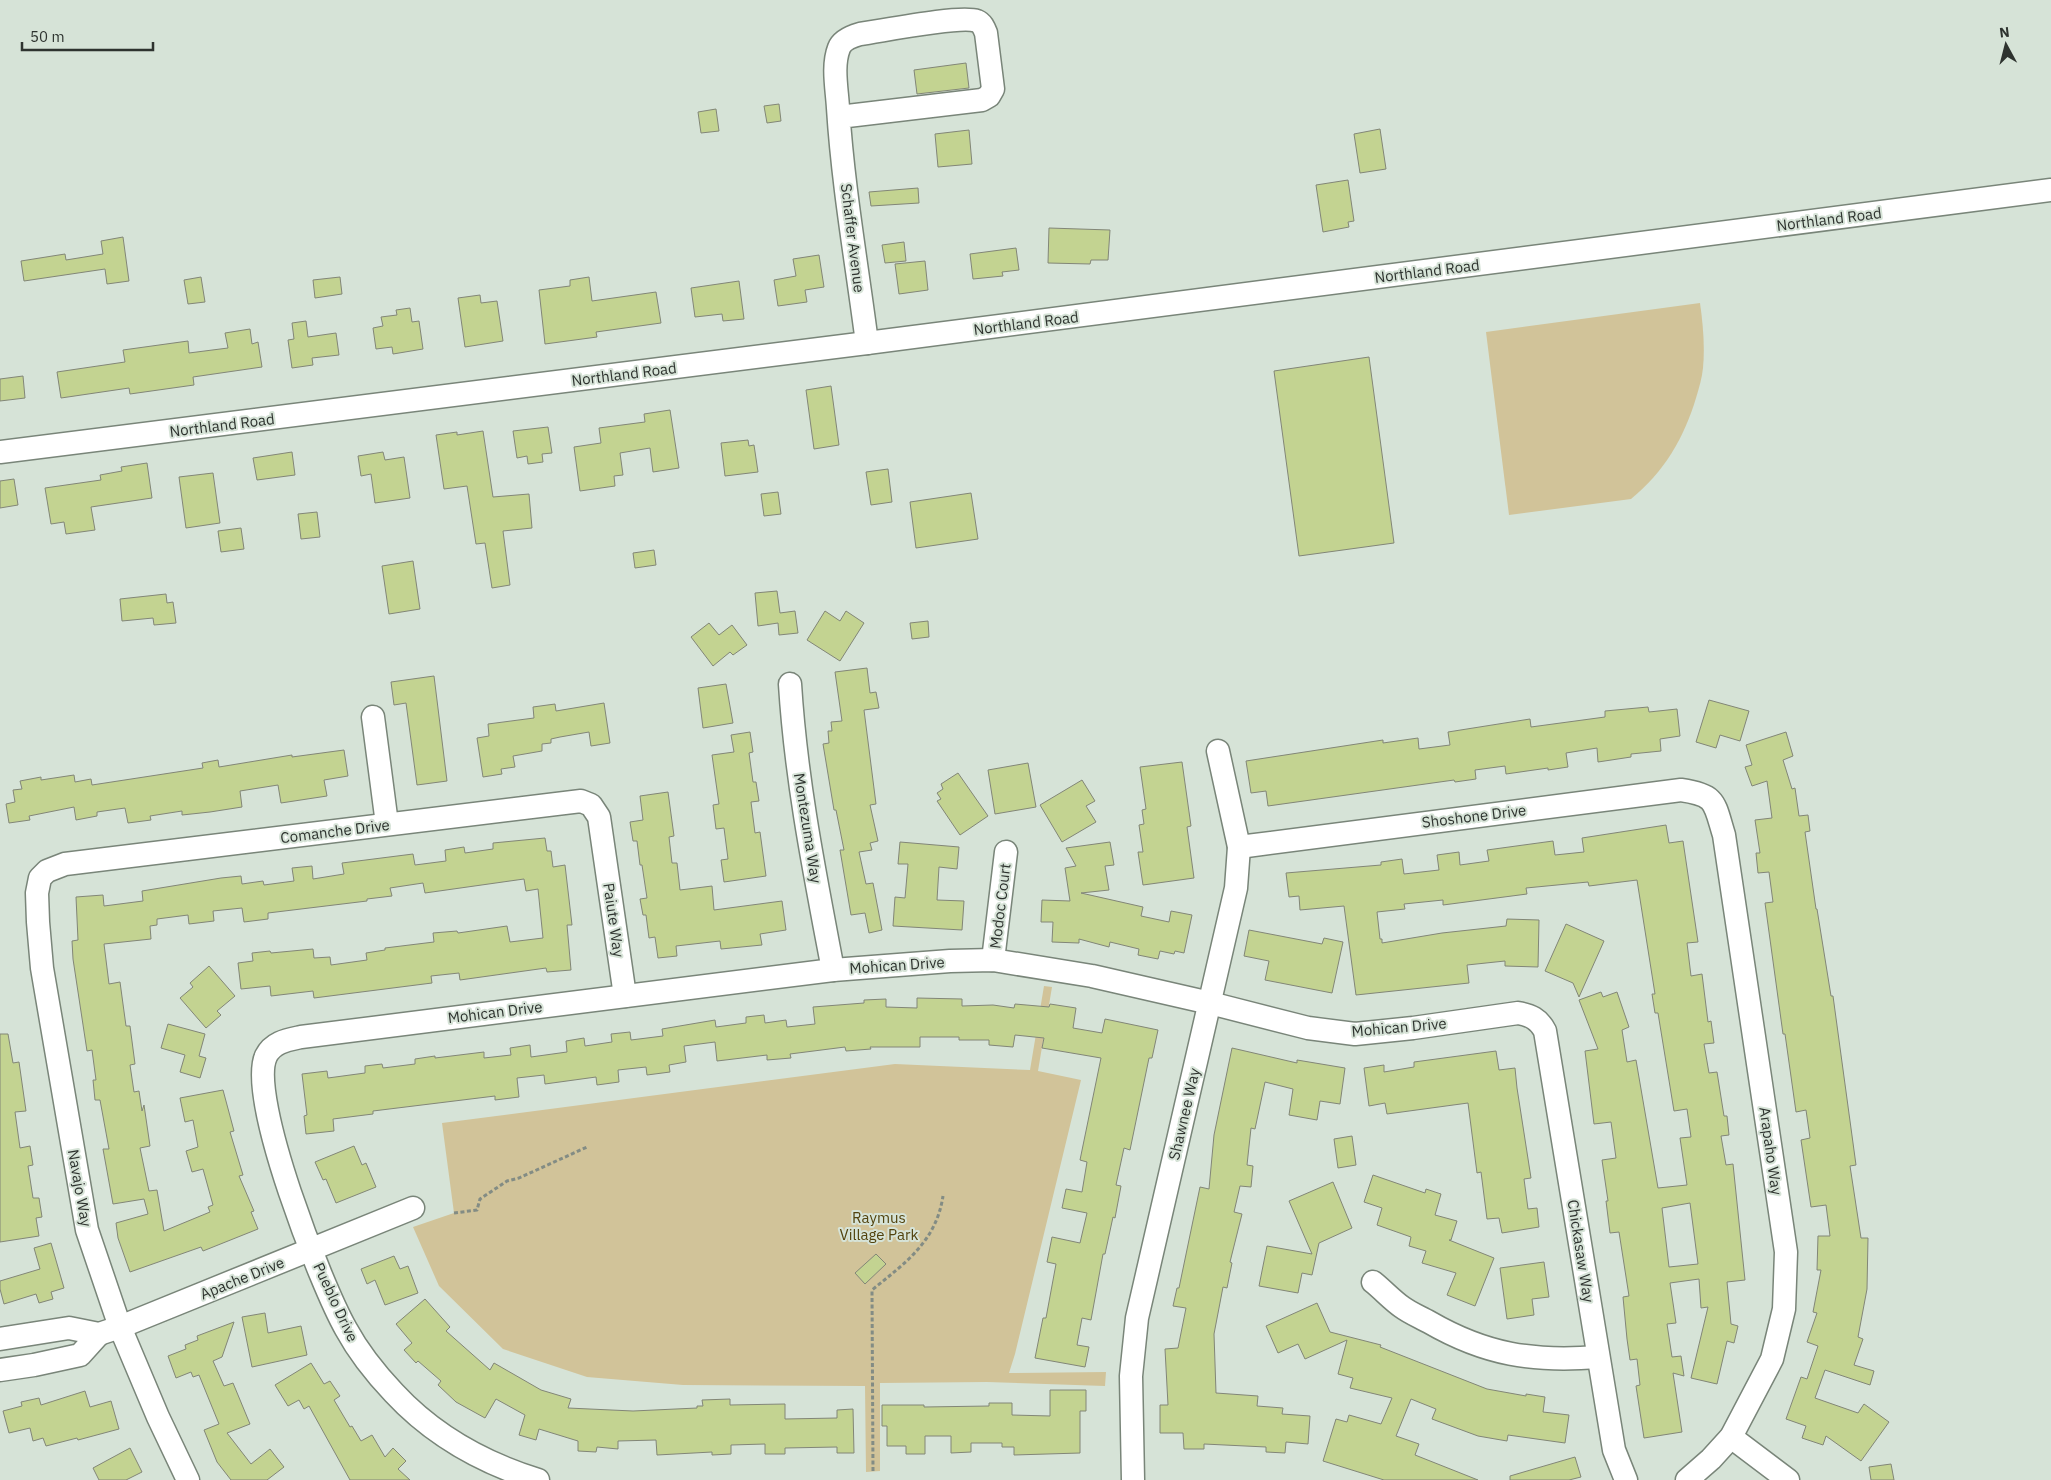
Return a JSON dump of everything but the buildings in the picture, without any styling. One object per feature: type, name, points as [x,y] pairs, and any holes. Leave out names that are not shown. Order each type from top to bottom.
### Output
[{"type":"street","name":"Schaffer Avenue","points":[[839,125],[982,100],[989,96],[993,89],[986,33],[983,26],[978,22],[961,20],[850,37],[840,45],[835,58],[839,125],[867,344]]},
{"type":"street","name":"Northland Road","points":[[0,452],[867,344],[2051,190]]},
{"type":"street","name":"Montezuma Way","points":[[790,684],[794,737],[810,851],[833,970]]},
{"type":"street","points":[[373,717],[386,824]]},
{"type":"street","name":"Shawnee Way","points":[[1133,1480],[1131,1376],[1137,1318],[1236,888],[1239,847],[1218,751]]},
{"type":"street","name":"Shoshone Drive","points":[[1239,847],[1681,790],[1701,793],[1708,798]]},
{"type":"street","name":"Arapaho Way","points":[[1687,1480],[1711,1459],[1731,1437],[1751,1402],[1775,1350],[1784,1309],[1786,1252],[1724,835],[1715,805],[1708,798]]},
{"type":"street","name":"Comanche Drive","points":[[40,878],[47,871],[66,864],[580,801],[591,805],[599,817],[603,844]]},
{"type":"street","name":"Paiute Way","points":[[603,844],[625,996]]},
{"type":"street","name":"Modoc Court","points":[[993,960],[1006,852]]},
{"type":"street","name":"Navajo Way","points":[[40,878],[37,893],[42,968],[85,1221],[109,1330],[158,1417],[188,1480]]},
{"type":"street","name":"Mohican Drive","points":[[263,1066],[266,1055],[274,1046],[281,1041],[301,1037],[833,970],[950,961],[993,960],[1092,976],[1308,1028],[1355,1034],[1518,1013],[1531,1016],[1538,1021]]},
{"type":"street","name":"Chickasaw Way","points":[[1538,1021],[1545,1031],[1614,1450],[1626,1480]]},
{"type":"street","name":"Pueblo Drive","points":[[263,1066],[264,1085],[278,1157],[312,1249],[346,1329],[363,1357],[394,1393],[432,1428],[460,1447],[497,1465],[538,1480]]},
{"type":"street","name":"Apache Drive","points":[[0,1370],[34,1366],[80,1354],[109,1330],[413,1208]]},
{"type":"street","points":[[1373,1282],[1402,1308],[1448,1333],[1490,1350],[1529,1358],[1569,1359],[1598,1357]]},
{"type":"street","points":[[0,1339],[69,1328],[109,1330]]},
{"type":"street","points":[[1731,1437],[1788,1480]]},
{"type":"path","points":[[454,1213],[477,1210],[480,1199],[506,1181],[519,1178],[587,1147]]},
{"type":"path","points":[[873,1471],[872,1290],[924,1244],[941,1211],[943,1196]]},
{"type":"green space","points":[[1700,303],[1704,352],[1703,372],[1699,387],[1691,413],[1679,440],[1663,466],[1643,489],[1631,499],[1509,515],[1486,332]]},
{"type":"green space","name":"Raymus Village Park","points":[[1044,986],[1052,987],[1038,1071],[1081,1080],[1009,1373],[1106,1372],[1105,1386],[987,1382],[880,1383],[880,1471],[866,1472],[865,1386],[683,1385],[587,1377],[503,1349],[439,1286],[413,1227],[454,1213],[442,1123],[895,1064],[1030,1070]]}]
